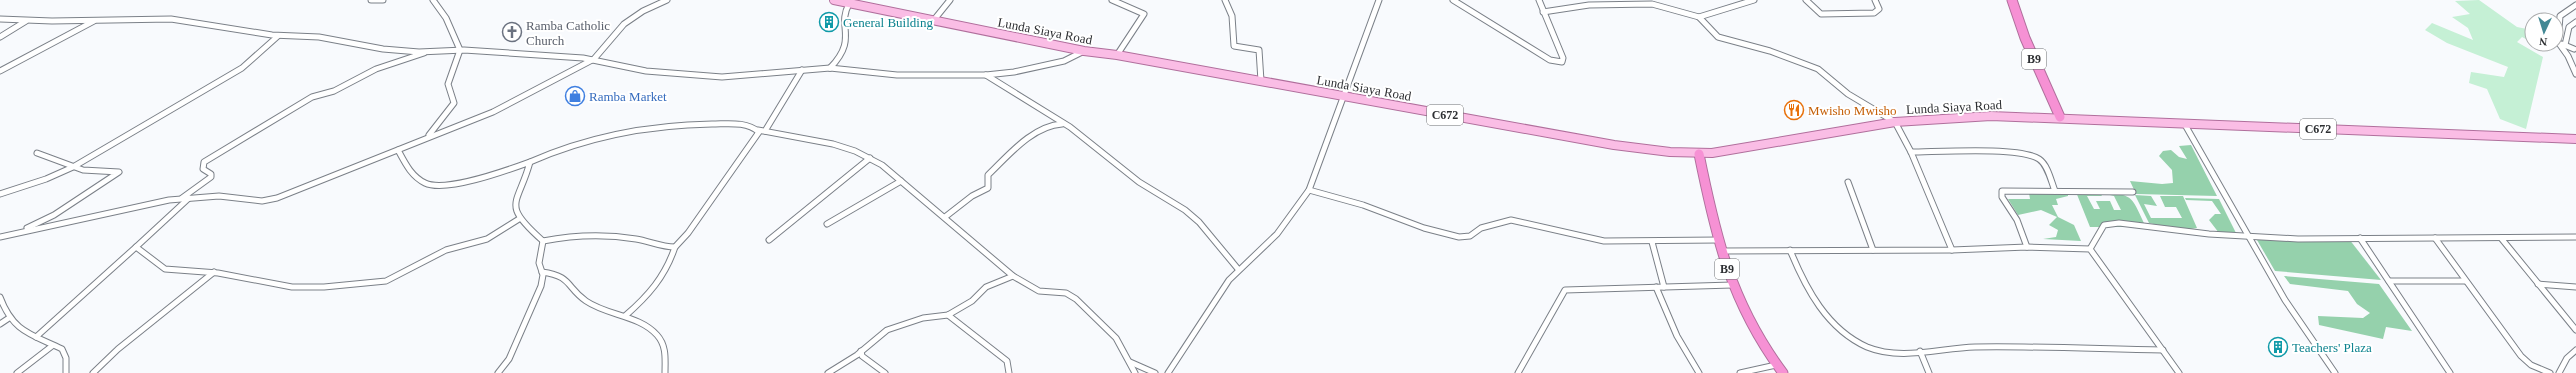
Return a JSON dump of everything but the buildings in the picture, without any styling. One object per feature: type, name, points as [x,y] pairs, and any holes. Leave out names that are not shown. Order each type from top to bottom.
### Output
[{"type":"highway","name":"B9","points":[[2012,0],[2025,38],[2060,117]]},
{"type":"highway","name":"B9","points":[[1699,154],[1719,240],[1732,285],[1750,328],[1783,373]]},
{"type":"main road","name":"Lunda Siaya Road","points":[[834,0],[933,22],[1084,51],[1117,55],[1628,148],[1699,154],[1750,148],[1895,122],[1966,116],[2060,117]]},
{"type":"main road","name":"C672","points":[[2060,117],[2576,139]]},
{"type":"street","points":[[371,0],[383,0]]},
{"type":"street","points":[[428,136],[454,103],[448,84],[460,50],[446,18],[433,0]]},
{"type":"street","points":[[0,237],[182,198],[219,196],[269,200],[398,150],[428,136],[484,116],[594,59],[624,24],[643,11],[667,0]]},
{"type":"street","points":[[933,22],[950,0]]},
{"type":"street","points":[[1112,0],[1144,14],[1117,55]]},
{"type":"street","points":[[1225,0],[1226,6],[1232,16],[1234,46],[1259,50],[1260,82]]},
{"type":"street","points":[[1372,0],[1375,8]]},
{"type":"street","points":[[1168,373],[1212,304],[1238,269],[1277,234],[1309,190],[1346,97],[1378,0]]},
{"type":"street","points":[[1453,0],[1550,60],[1562,62],[1563,58],[1540,0]]},
{"type":"street","points":[[1544,12],[1573,6],[1642,3],[1699,17],[1754,0]]},
{"type":"street","points":[[1806,0],[1815,11],[1825,14],[1877,12],[1879,9],[1876,0]]},
{"type":"street","points":[[830,68],[841,55],[846,43],[848,31],[845,11],[849,4]]},
{"type":"street","points":[[2564,13],[2576,5]]},
{"type":"street","points":[[1699,17],[1718,37],[1770,50],[1818,70],[1848,94],[1895,122],[1911,152],[1952,250]]},
{"type":"street","points":[[0,19],[26,21],[175,19],[279,35],[319,37],[383,49],[429,52],[460,50],[594,59],[651,72],[722,77],[830,68],[897,75],[986,75],[1014,72],[1064,61],[1084,51]]},
{"type":"street","points":[[0,37],[26,21]]},
{"type":"street","points":[[0,71],[95,21]]},
{"type":"street","points":[[2575,49],[2565,45],[2569,27],[2576,22]]},
{"type":"street","points":[[0,194],[46,179],[73,167],[242,68],[270,41],[279,35]]},
{"type":"street","points":[[2567,54],[2575,49]]},
{"type":"street","points":[[2564,50],[2576,74]]},
{"type":"street","points":[[182,198],[211,177],[211,174],[203,169],[204,162],[308,99],[349,85],[376,69],[429,52]]},
{"type":"street","points":[[765,131],[769,120],[796,84],[802,70]]},
{"type":"street","points":[[986,75],[1070,127],[1139,182],[1185,210],[1199,222],[1238,269]]},
{"type":"street","points":[[945,217],[972,196],[988,188],[988,175],[1043,129],[1056,123],[1070,127]]},
{"type":"street","points":[[2184,123],[2239,223],[2251,237],[2286,300],[2335,373]]},
{"type":"street","points":[[398,150],[413,176],[434,186],[509,170],[579,142],[635,129],[704,124],[745,125],[758,130],[833,144],[870,158],[901,180],[1013,276],[1039,291],[1060,292],[1071,295],[1105,326],[1136,373]]},
{"type":"street","points":[[625,316],[659,284],[669,267],[675,246],[680,242],[709,204],[758,133],[758,130]]},
{"type":"street","points":[[1911,152],[2032,155],[2043,163],[2055,190]]},
{"type":"street","points":[[19,232],[54,215],[111,179],[119,172],[109,170],[83,170],[37,153]]},
{"type":"street","points":[[769,240],[870,158]]},
{"type":"street","points":[[530,162],[515,198],[515,210],[519,219],[543,241],[595,236],[630,238],[675,246]]},
{"type":"street","points":[[827,224],[901,180]]},
{"type":"street","points":[[1848,182],[1872,250]]},
{"type":"street","points":[[1309,190],[1363,205],[1424,228],[1459,237],[1470,236],[1481,228],[1511,220],[1586,238],[1652,242],[1719,240]]},
{"type":"street","points":[[2027,247],[2017,220],[2002,197],[2002,192],[2055,190],[2133,192]]},
{"type":"street","points":[[36,337],[190,198]]},
{"type":"street","points":[[136,246],[162,268],[214,272],[298,287],[382,282],[446,250],[487,239],[519,219]]},
{"type":"street","points":[[2090,249],[2099,230],[2109,223],[2251,237],[2576,237]]},
{"type":"street","points":[[2360,238],[2450,373]]},
{"type":"street","points":[[2435,238],[2520,356],[2531,365],[2550,373]]},
{"type":"street","points":[[2501,238],[2576,330]]},
{"type":"street","points":[[498,373],[509,359],[542,286],[542,272],[539,263],[543,241]]},
{"type":"street","points":[[1652,242],[1664,287]]},
{"type":"street","points":[[1722,251],[1952,250],[2027,247],[2090,249]]},
{"type":"street","points":[[2090,249],[2179,373]]},
{"type":"street","points":[[1790,250],[1804,282],[1817,304],[1848,335],[1876,350],[1888,352],[1980,347],[2163,350]]},
{"type":"street","points":[[93,373],[118,349],[214,272]]},
{"type":"street","points":[[542,272],[562,275],[590,303],[625,316],[662,341],[665,373]]},
{"type":"street","points":[[828,373],[861,351],[887,330],[923,318],[948,315],[972,301],[986,287],[1013,276]]},
{"type":"street","points":[[2389,281],[2465,281]]},
{"type":"street","points":[[2538,284],[2576,287]]},
{"type":"street","points":[[1518,373],[1565,290],[1591,288],[1732,285]]},
{"type":"street","points":[[1656,287],[1676,336],[1699,373]]},
{"type":"street","points":[[0,297],[2,307],[9,318],[19,328],[52,346],[60,348],[64,353],[66,373]]},
{"type":"street","points":[[948,315],[1007,361],[1009,373]]},
{"type":"street","points":[[0,324],[9,318]]},
{"type":"street","points":[[17,373],[52,346]]},
{"type":"street","points":[[2559,373],[2567,358],[2576,350]]},
{"type":"street","points":[[861,351],[862,356],[885,373]]},
{"type":"street","points":[[1920,351],[1929,373]]},
{"type":"street","points":[[1130,362],[1156,373]]},
{"type":"street","points":[[1740,373],[1776,365]]},
{"type":"green space","points":[[2479,0],[2517,27],[2524,28],[2524,38],[2522,37],[2517,42],[2524,46],[2524,52],[2534,52],[2543,57],[2526,129],[2500,119],[2487,89],[2469,83],[2471,72],[2504,77],[2508,67],[2447,43],[2425,30],[2432,23],[2473,40],[2468,28],[2452,17],[2470,14],[2455,1]]},
{"type":"green space","points":[[2191,145],[2217,196],[2136,194],[2130,181],[2162,184],[2173,183],[2172,170],[2159,156],[2163,151],[2171,150],[2179,157],[2187,159],[2179,146]]},
{"type":"green space","points":[[2076,192],[2100,193],[2102,196],[2087,196],[2094,209],[2100,209],[2096,201],[2110,201],[2114,210],[2121,210],[2114,196],[2102,193],[2113,193],[2127,196],[2135,204],[2146,227],[2090,227]]},
{"type":"green space","points":[[2029,193],[2068,194],[2068,196],[2056,199],[2058,205],[2052,205],[2058,217],[2074,225],[2081,241],[2043,239],[2056,237],[2058,230],[2049,225],[2057,217],[2041,210],[2018,215],[2008,199],[2030,199]]},
{"type":"green space","points":[[2135,195],[2151,196],[2157,206],[2144,204],[2151,218],[2182,218],[2176,207],[2165,207],[2160,196],[2183,196],[2197,228],[2183,230],[2149,223]]},
{"type":"green space","points":[[2185,198],[2219,199],[2236,233],[2219,233],[2209,220],[2215,214],[2221,214],[2212,201],[2186,200]]},
{"type":"green space","points":[[2349,239],[2381,280],[2275,271],[2257,240]]},
{"type":"green space","points":[[2284,276],[2379,284],[2412,331],[2386,327],[2383,339],[2319,325],[2318,316],[2363,318],[2370,313],[2357,304],[2348,291],[2290,284]]},
{"type":"place","name":"General Building","points":[[829,22]]},
{"type":"place","name":"Ramba Catholic Church","points":[[512,32]]},
{"type":"place","name":"Ramba Market","points":[[575,96]]},
{"type":"place","name":"Mwisho Mwisho","points":[[1794,110]]},
{"type":"place","name":"Teachers' Plaza","points":[[2278,347]]}]
